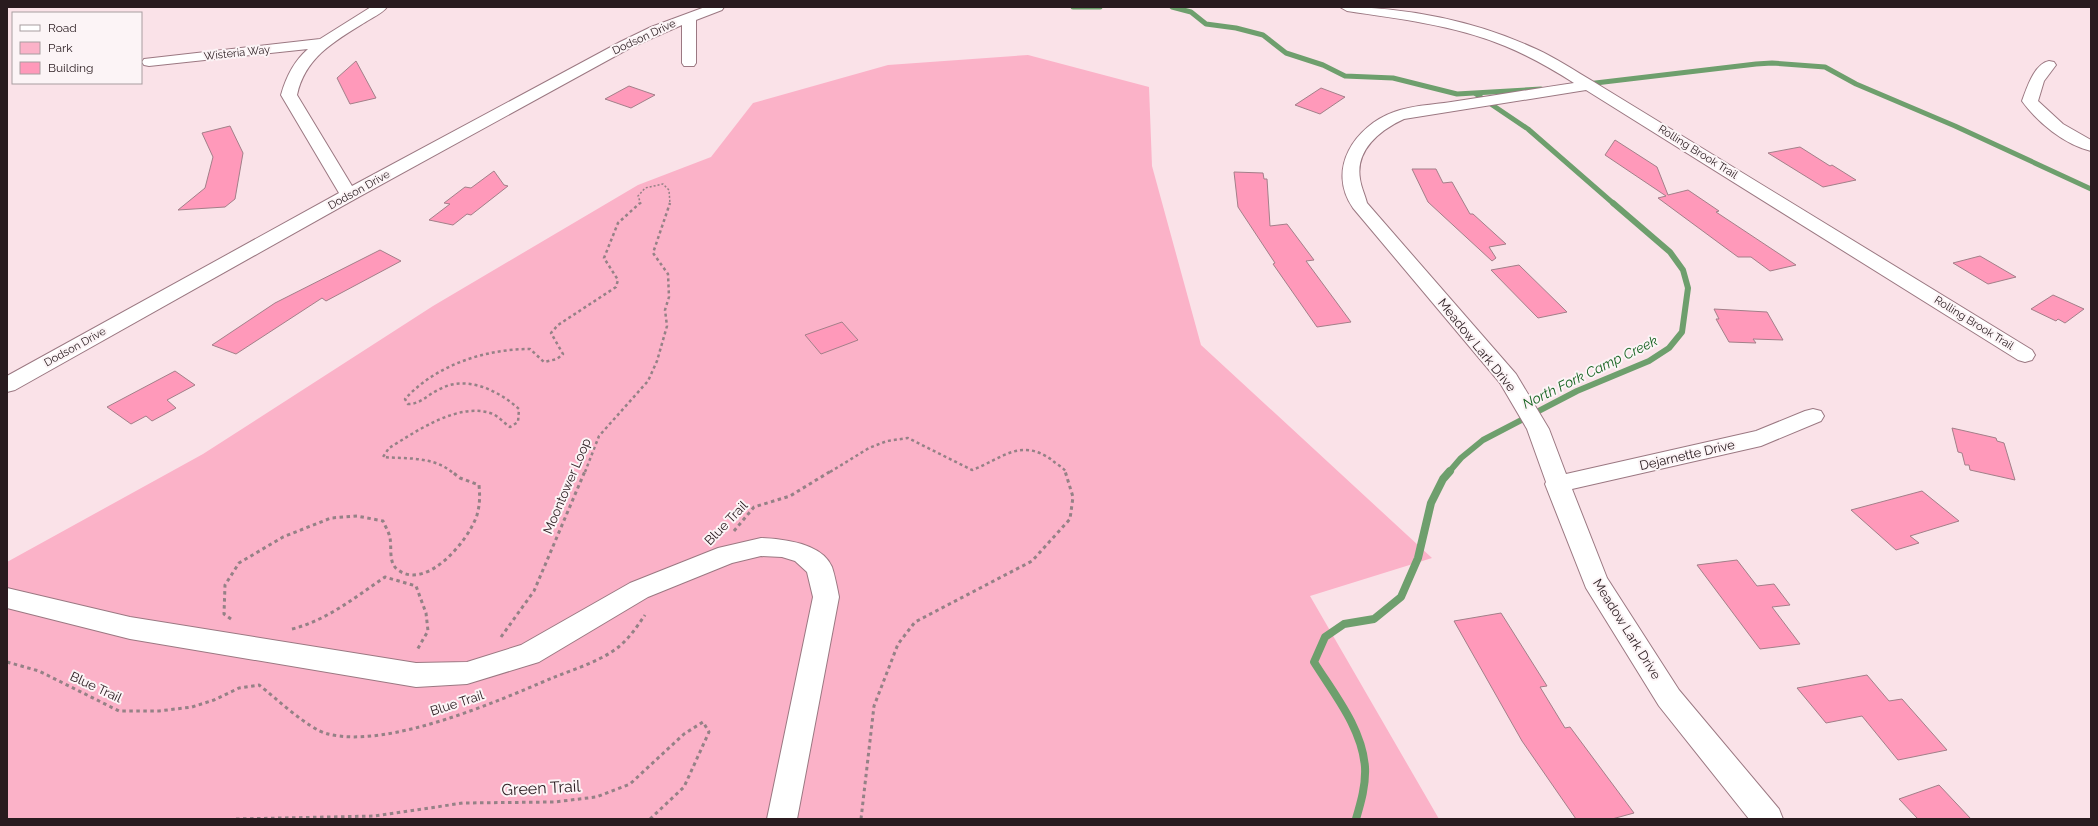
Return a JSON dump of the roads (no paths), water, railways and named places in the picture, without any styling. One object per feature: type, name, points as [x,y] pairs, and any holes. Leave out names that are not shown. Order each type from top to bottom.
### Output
[{"type":"street","points":[[349,194],[289,95],[290,83],[297,69],[309,56],[380,7]]},
{"type":"street","name":"Dodson Drive","points":[[7,385],[349,194],[624,45],[716,7]]},
{"type":"street","name":"Rolling Brook Trail","points":[[1348,7],[1414,16],[1471,30],[1530,52],[1589,85],[2025,355]]},
{"type":"street","points":[[689,17],[690,63]]},
{"type":"street","name":"Wisteria Way","points":[[149,62],[325,44]]},
{"type":"street","points":[[2049,65],[2037,81],[2030,102],[2039,114],[2063,132],[2091,146]]},
{"type":"street","name":"Meadow Lark Drive","points":[[1589,85],[1400,115],[1386,121],[1371,132],[1353,155],[1350,178],[1359,204],[1508,379],[1538,429],[1595,581],[1669,698],[1768,819]]},
{"type":"street","name":"Dejarnette Drive","points":[[1558,484],[1761,438],[1813,416]]},
{"type":"street","points":[[7,598],[130,628],[416,675],[466,673],[529,654],[639,590],[727,555],[761,547],[782,548],[803,554],[819,568],[826,597],[782,819]]},
{"type":"waterway","name":"North Fork Camp Creek","points":[[1073,7],[1100,7]]},
{"type":"waterway","name":"North Fork Camp Creek","points":[[1172,7],[1191,12],[1206,24],[1236,28],[1263,35],[1286,53],[1323,65],[1345,76],[1393,78],[1457,94],[1541,89]]},
{"type":"waterway","points":[[1587,84],[1756,64],[1772,63],[1825,67],[1856,84],[1955,126],[2091,189]]},
{"type":"waterway","name":"North Fork Camp Creek","points":[[1476,94],[1528,129],[1614,204]]},
{"type":"waterway","name":"North Fork Camp Creek","points":[[1449,472],[1461,458],[1483,440],[1577,391],[1649,361],[1669,348],[1682,332],[1688,288],[1683,270],[1670,252],[1613,203]]},
{"type":"waterway","name":"North Fork Camp Creek","points":[[1356,819],[1365,780],[1363,753],[1353,725],[1314,662],[1325,637],[1344,624],[1374,619],[1401,597],[1418,558],[1431,503],[1443,479],[1450,471]]}]
